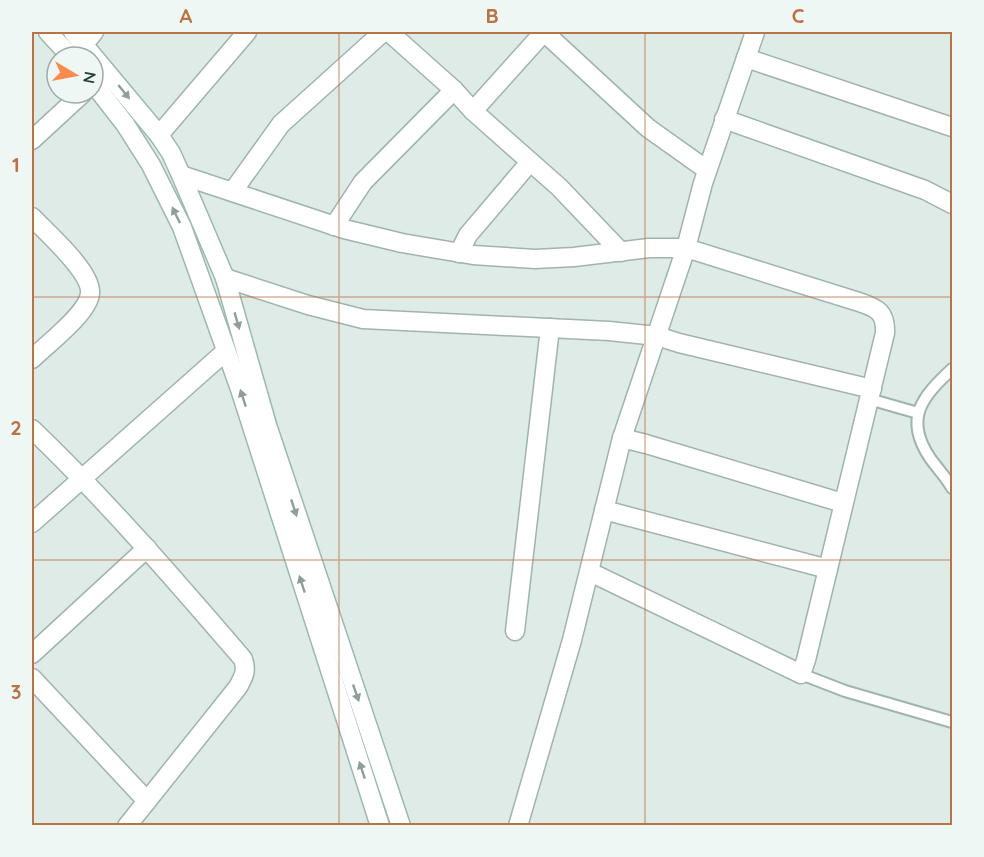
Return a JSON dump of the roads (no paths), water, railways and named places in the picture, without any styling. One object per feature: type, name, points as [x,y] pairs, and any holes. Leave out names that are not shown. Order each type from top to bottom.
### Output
[{"type":"street","points":[[48,32],[59,45]]},
{"type":"street","points":[[159,135],[247,32]]},
{"type":"street","points":[[233,191],[281,124],[383,32]]},
{"type":"street","points":[[389,32],[559,187],[621,252]]},
{"type":"street","points":[[473,111],[544,32],[648,128],[707,170]]},
{"type":"street","points":[[518,825],[590,572],[614,513],[667,339],[686,249],[707,170],[755,32]]},
{"type":"street","points":[[84,36],[171,153],[225,278],[271,436],[401,825]]},
{"type":"street","points":[[746,58],[952,127]]},
{"type":"street","points":[[334,226],[363,182],[454,90]]},
{"type":"street","points":[[105,98],[125,124],[151,165],[182,227],[226,351],[380,825]]},
{"type":"street","points":[[32,140],[69,105]]},
{"type":"street","points":[[724,119],[925,190],[952,204]]},
{"type":"street","points":[[459,253],[468,235],[530,162]]},
{"type":"street","points":[[181,175],[334,226],[402,243],[459,253],[535,259],[649,248],[686,249],[859,302],[881,313],[886,322],[885,333],[801,674],[590,572]]},
{"type":"street","points":[[32,359],[74,319],[90,296],[90,285],[83,273],[34,224]]},
{"type":"street","points":[[225,278],[308,305],[363,319],[609,331],[667,339],[870,394]]},
{"type":"street","points":[[515,631],[550,328]]},
{"type":"street","points":[[32,523],[226,351]]},
{"type":"street","points":[[32,429],[83,479],[147,548],[243,659],[246,668],[238,687],[127,825]]},
{"type":"street","points":[[635,441],[843,503]]},
{"type":"street","points":[[614,513],[828,568]]},
{"type":"street","points":[[32,654],[147,548]]},
{"type":"street","points":[[32,678],[147,801]]},
{"type":"lane","points":[[952,369],[930,390],[918,412],[919,431],[924,446],[952,488]]},
{"type":"lane","points":[[870,394],[918,412]]},
{"type":"lane","points":[[801,674],[845,691],[952,722]]}]
